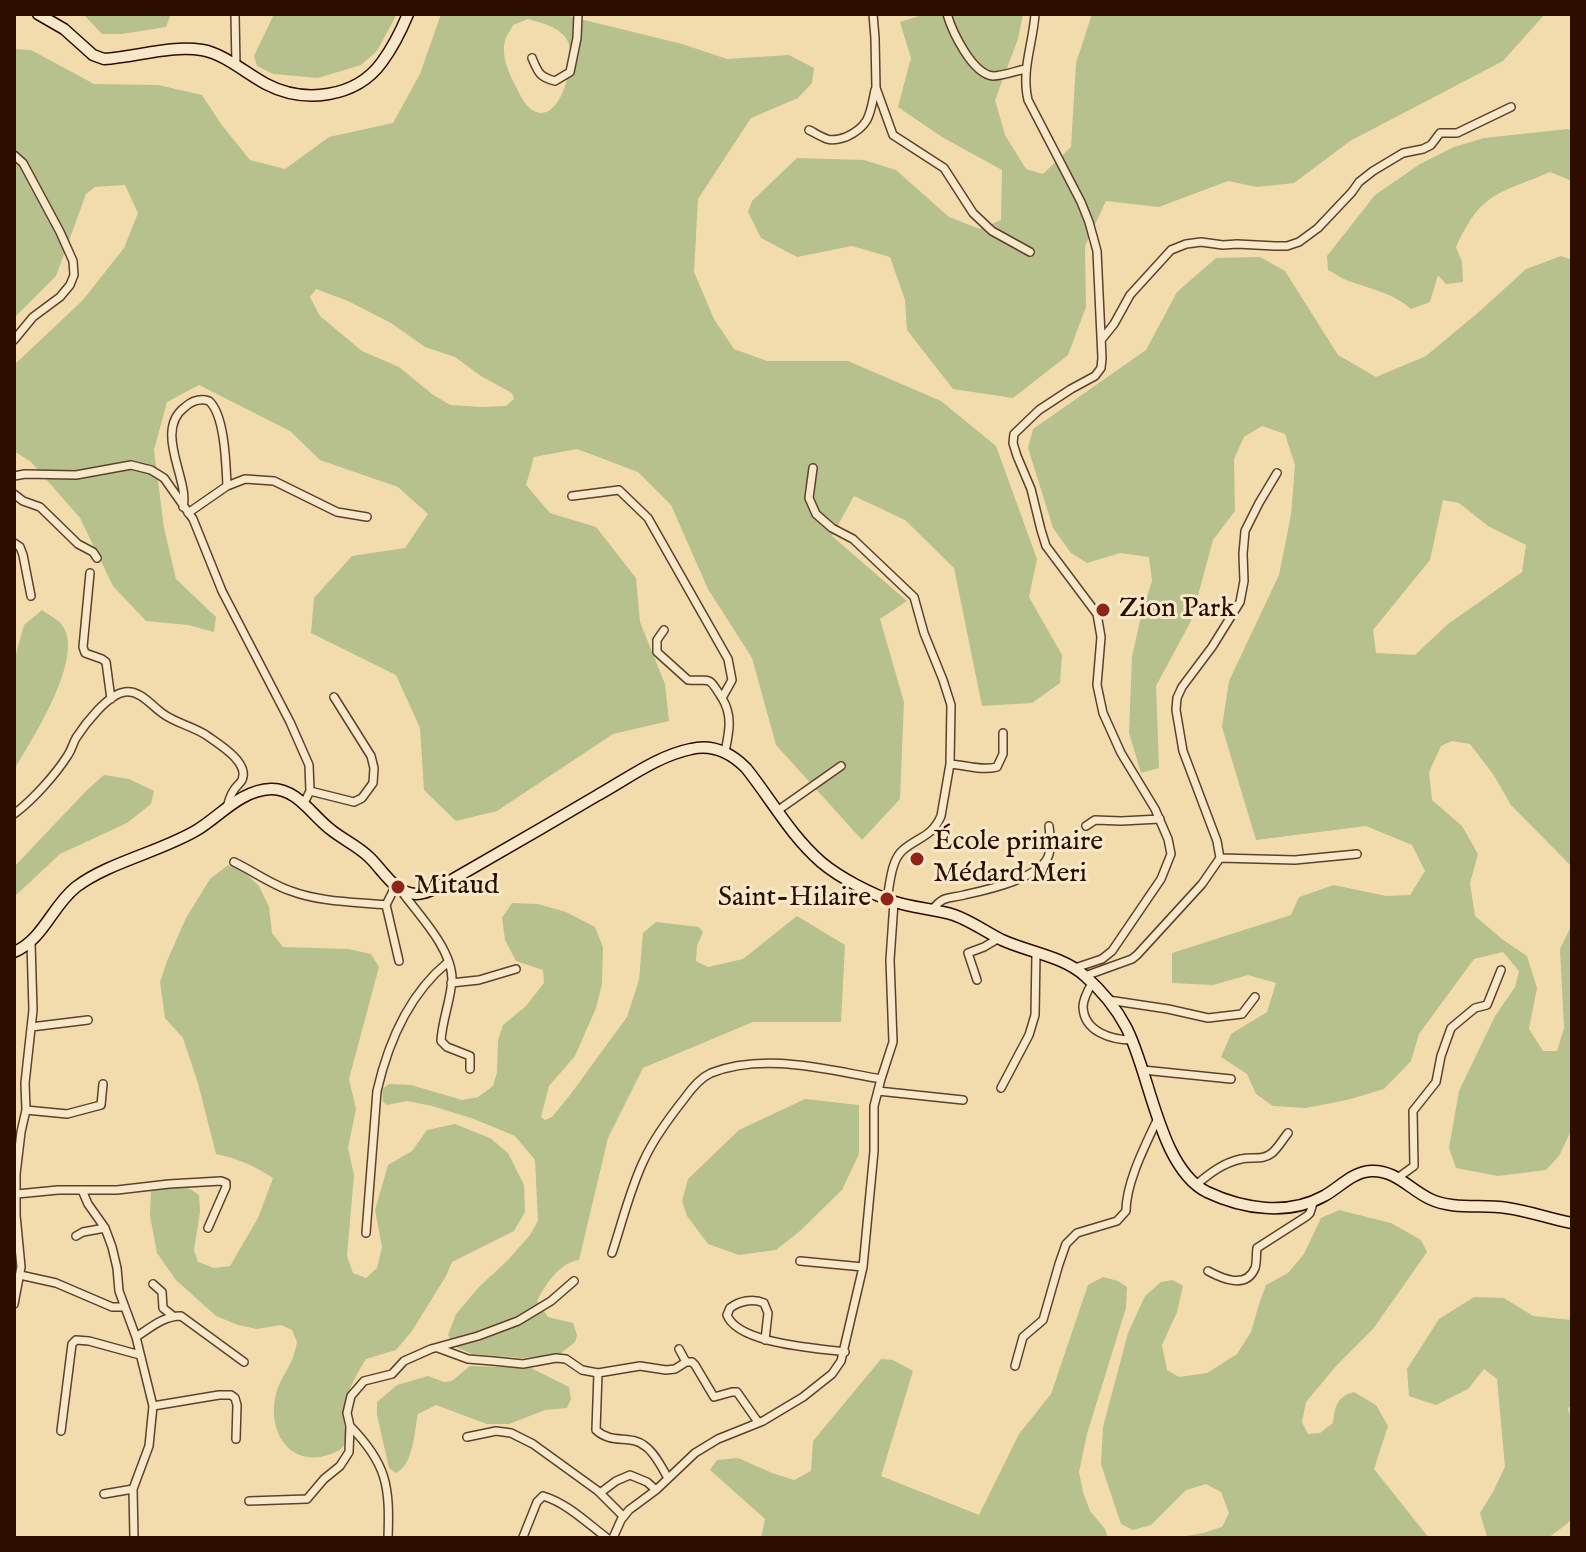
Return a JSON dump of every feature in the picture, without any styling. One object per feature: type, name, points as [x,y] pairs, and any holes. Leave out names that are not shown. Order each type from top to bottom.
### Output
[{"type":"street","points":[[38,14],[64,29],[93,55],[104,59],[181,49],[204,50],[270,86],[298,95],[329,95],[362,82],[381,64],[408,14]]},
{"type":"street","points":[[235,14],[236,66]]},
{"type":"street","points":[[532,58],[537,71],[544,78],[555,81],[570,72],[578,14]]},
{"type":"street","points":[[809,130],[827,139],[838,140],[863,127],[868,119],[876,88],[873,14]]},
{"type":"street","points":[[947,14],[950,26],[973,64],[983,73],[994,76],[1025,69]]},
{"type":"street","points":[[1035,14],[1024,85],[1028,100],[1081,202],[1093,236],[1101,294],[1102,358],[1101,368],[1095,376],[1039,410],[1014,434],[1013,443],[1031,489],[1046,546],[1097,614],[1101,637],[1097,685],[1103,713],[1121,753],[1160,819],[1171,854],[1161,879],[1112,951],[1102,959],[1075,968]]},
{"type":"street","points":[[876,88],[893,135],[944,168],[973,213],[992,231],[1030,252]]},
{"type":"street","points":[[1101,341],[1130,295],[1171,250],[1201,242],[1275,246],[1299,242],[1318,228],[1359,182],[1373,171],[1403,153],[1431,145],[1440,133],[1457,133],[1511,107]]},
{"type":"street","points":[[14,155],[23,163],[60,232],[73,261],[74,275],[60,297],[33,317],[14,340]]},
{"type":"street","points":[[185,510],[174,455],[173,429],[181,410],[200,399],[209,401],[217,410],[227,486]]},
{"type":"street","points":[[14,476],[76,475],[131,465],[151,470],[164,478],[193,519],[222,591],[276,693],[309,765],[310,791],[303,805]]},
{"type":"street","points":[[523,1537],[537,1502],[543,1496],[569,1509],[610,1538],[629,1510],[705,1446],[773,1415],[822,1383],[837,1368],[845,1352],[863,1267],[874,1151],[874,1110],[893,1042],[890,900],[896,860],[901,851],[928,835],[938,825],[950,764],[951,705],[914,597],[853,539],[832,528],[816,514],[809,498],[813,468]]},
{"type":"street","points":[[1088,979],[1137,955],[1202,884],[1220,858],[1217,841],[1183,751],[1177,698],[1240,602],[1244,581],[1245,531],[1277,473]]},
{"type":"street","points":[[185,510],[245,479],[274,481],[337,512],[367,517]]},
{"type":"street","points":[[572,496],[619,490],[648,518],[728,659],[732,680],[722,698]]},
{"type":"street","points":[[14,494],[40,507],[97,558]]},
{"type":"street","points":[[14,543],[23,555],[31,596]]},
{"type":"street","points":[[90,573],[83,650],[106,662],[111,699]]},
{"type":"street","points":[[664,630],[657,640],[657,652],[688,680],[707,679],[711,682],[727,706],[731,722],[725,752]]},
{"type":"street","points":[[14,814],[33,798],[68,755],[88,721],[111,699],[124,692],[149,701],[160,712],[200,732],[231,753],[243,775],[227,807]]},
{"type":"street","points":[[310,791],[354,802],[362,798],[373,783],[371,756],[334,697]]},
{"type":"street","points":[[950,764],[997,767],[1003,754],[1003,733]]},
{"type":"street","points":[[397,886],[416,894],[450,881],[653,764],[678,753],[693,748],[725,752],[746,768],[794,835],[821,862],[843,878],[890,900],[956,916],[999,938],[1075,968],[1088,979],[1126,1026],[1177,1162],[1196,1185],[1229,1201],[1255,1207],[1280,1208],[1300,1206],[1324,1196],[1356,1175],[1381,1171],[1399,1177],[1431,1200],[1449,1205],[1509,1208],[1572,1223]]},
{"type":"street","points":[[777,811],[841,766]]},
{"type":"street","points":[[14,952],[31,943],[58,905],[75,888],[94,876],[180,840],[246,796],[271,789],[283,791],[294,796],[328,828],[366,854],[397,886],[435,936],[451,972],[441,1041],[447,1047],[470,1056],[470,1069]]},
{"type":"street","points":[[1086,826],[1095,820],[1160,819]]},
{"type":"street","points":[[932,910],[944,898],[994,887],[1036,871],[1048,859],[1049,826]]},
{"type":"street","points":[[1220,858],[1295,860],[1357,854]]},
{"type":"street","points":[[234,862],[294,893],[386,905]]},
{"type":"street","points":[[397,886],[386,905],[399,961]]},
{"type":"street","points":[[977,980],[968,953],[999,938]]},
{"type":"street","points":[[14,1304],[20,1275],[15,1215],[16,1174],[26,1110],[25,1083],[33,1010],[31,943]]},
{"type":"street","points":[[1001,1088],[1029,1035],[1035,1015],[1036,954]]},
{"type":"street","points":[[366,1233],[380,1080],[400,1024],[417,994],[434,973],[448,962]]},
{"type":"street","points":[[451,983],[479,980],[516,969]]},
{"type":"street","points":[[1399,1177],[1414,1166],[1413,1111],[1436,1082],[1451,1028],[1475,1008],[1487,1005],[1501,970]]},
{"type":"street","points":[[1088,979],[1083,1010],[1092,1026],[1110,1037],[1132,1040]]},
{"type":"street","points":[[1108,1000],[1208,1018],[1242,1014],[1255,997]]},
{"type":"street","points":[[31,1027],[88,1020]]},
{"type":"street","points":[[612,1253],[642,1163],[651,1146],[670,1117],[707,1075],[727,1068],[786,1064],[881,1079]]},
{"type":"street","points":[[1143,1070],[1231,1079]]},
{"type":"street","points":[[26,1110],[67,1114],[101,1105],[103,1084]]},
{"type":"street","points":[[878,1091],[963,1100]]},
{"type":"street","points":[[1015,1366],[1023,1337],[1043,1320],[1066,1244],[1077,1233],[1117,1221],[1126,1211],[1126,1197],[1140,1156],[1158,1118]]},
{"type":"street","points":[[1196,1185],[1225,1164],[1244,1158],[1262,1159],[1274,1152],[1288,1133]]},
{"type":"street","points":[[17,1194],[221,1181],[226,1183],[226,1187],[208,1228]]},
{"type":"street","points":[[82,1190],[105,1228],[112,1247],[119,1291],[136,1337],[153,1406],[149,1446],[133,1489],[134,1538]]},
{"type":"street","points":[[1208,1271],[1230,1281],[1248,1276],[1255,1268],[1257,1248],[1307,1216],[1314,1200]]},
{"type":"street","points":[[76,1236],[105,1228]]},
{"type":"street","points":[[800,1261],[863,1267]]},
{"type":"street","points":[[20,1275],[56,1283],[112,1307],[125,1307]]},
{"type":"street","points":[[249,1501],[307,1499],[340,1466],[349,1452],[347,1413],[351,1396],[364,1381],[392,1374],[404,1361],[431,1349],[518,1321],[551,1301],[574,1281]]},
{"type":"street","points":[[153,1284],[162,1292],[163,1308],[173,1316]]},
{"type":"street","points":[[765,1340],[768,1313],[764,1303],[755,1300],[739,1302],[730,1308],[727,1315],[731,1322],[765,1340],[845,1352]]},
{"type":"street","points":[[136,1337],[161,1321],[181,1316],[244,1362]]},
{"type":"street","points":[[61,1431],[72,1344],[76,1340],[140,1355]]},
{"type":"street","points":[[431,1349],[441,1348],[468,1359],[523,1364],[566,1359],[582,1370],[598,1373],[640,1366],[675,1369],[692,1362],[714,1397],[737,1392],[758,1422]]},
{"type":"street","points":[[679,1349],[686,1362]]},
{"type":"street","points":[[598,1373],[596,1430],[608,1438],[634,1440],[646,1446],[668,1478]]},
{"type":"street","points":[[153,1406],[231,1395],[237,1405],[236,1439]]},
{"type":"street","points":[[350,1426],[368,1444],[386,1482],[388,1538]]},
{"type":"street","points":[[467,1437],[496,1431],[511,1433],[533,1444],[600,1493],[623,1516]]},
{"type":"street","points":[[600,1493],[630,1475],[647,1482],[656,1490]]},
{"type":"street","points":[[104,1494],[133,1489]]},
{"type":"green space","points":[[83,14],[171,14],[166,27],[102,34]]},
{"type":"green space","points":[[274,14],[397,14],[377,51],[361,65],[318,78],[273,74],[257,66],[254,56]]},
{"type":"green space","points":[[441,14],[568,14],[727,59],[789,55],[814,68],[812,83],[798,98],[751,118],[698,199],[694,272],[714,319],[734,349],[767,361],[848,361],[941,401],[996,446],[1037,559],[1029,597],[1062,655],[1060,683],[1032,703],[982,706],[954,568],[905,520],[854,496],[832,536],[907,601],[880,619],[904,702],[900,799],[862,840],[776,745],[752,658],[708,589],[671,505],[638,472],[577,449],[534,457],[526,485],[550,513],[596,527],[636,578],[640,622],[665,684],[669,721],[613,734],[497,811],[456,821],[424,790],[420,728],[396,675],[311,633],[314,598],[352,556],[405,548],[428,514],[398,487],[320,460],[290,431],[199,385],[167,402],[154,450],[164,528],[176,579],[216,617],[214,632],[188,625],[146,621],[113,586],[80,518],[31,462],[14,451],[14,365],[83,300],[124,248],[138,213],[125,185],[95,187],[86,194],[56,276],[14,318],[14,49],[31,50],[94,84],[158,85],[202,95],[250,160],[285,169],[329,137],[393,123],[420,74]],"holes":[[[528,19],[558,31],[569,46],[566,85],[554,107],[546,112],[532,110],[507,68],[505,41],[513,25]],[[316,289],[391,323],[425,347],[455,357],[512,393],[514,399],[506,406],[450,405],[399,367],[362,351],[320,316],[310,297]]]},
{"type":"green space","points":[[925,14],[1023,14],[1018,39],[995,100],[1005,135],[1026,169],[1043,174],[1071,147],[1076,63],[1092,14],[1545,14],[1503,61],[1350,141],[1294,183],[1257,187],[1228,181],[1159,207],[1106,201],[1085,246],[1086,307],[1068,355],[1013,398],[953,389],[907,330],[905,300],[890,257],[852,246],[797,257],[761,238],[748,212],[752,201],[797,158],[864,160],[896,170],[949,217],[980,229],[1001,220],[1002,170],[942,137],[898,107],[911,58],[900,22]]},
{"type":"green space","points":[[1572,131],[1572,181],[1550,172],[1508,189],[1485,203],[1472,218],[1456,247],[1462,262],[1463,282],[1446,284],[1438,275],[1430,302],[1411,309],[1390,296],[1328,270],[1327,256],[1375,195],[1420,164],[1454,147],[1484,138]]},
{"type":"green space","points":[[1561,256],[1572,260],[1572,867],[1511,805],[1470,744],[1452,741],[1441,746],[1429,772],[1432,800],[1462,826],[1478,854],[1470,883],[1475,916],[1527,956],[1537,988],[1529,1029],[1543,1051],[1557,1051],[1564,1028],[1560,949],[1572,924],[1572,1129],[1559,1156],[1546,1170],[1498,1176],[1456,1168],[1449,1148],[1459,1091],[1495,1016],[1515,987],[1519,971],[1503,952],[1474,959],[1419,1034],[1411,1061],[1384,1089],[1306,1108],[1273,1106],[1256,1094],[1247,1074],[1221,1057],[1231,1034],[1267,1012],[1276,983],[1248,975],[1213,985],[1172,983],[1172,953],[1291,915],[1299,897],[1334,885],[1386,896],[1410,895],[1425,871],[1412,845],[1366,826],[1256,840],[1222,727],[1229,681],[1279,575],[1291,515],[1295,465],[1285,434],[1262,426],[1244,437],[1234,459],[1235,511],[1213,540],[1191,621],[1156,686],[1159,768],[1141,773],[1129,733],[1132,657],[1152,581],[1149,557],[1120,553],[1087,563],[1071,553],[1053,528],[1028,448],[1033,429],[1146,350],[1177,292],[1216,258],[1260,257],[1285,271],[1338,355],[1376,377],[1426,356],[1526,269]],"holes":[[[1443,500],[1459,503],[1488,526],[1526,545],[1522,572],[1448,624],[1415,655],[1376,653],[1373,630],[1430,560]]]},
{"type":"green space","points":[[42,610],[62,625],[68,639],[67,657],[53,699],[14,770],[14,661],[24,625]]},
{"type":"green space","points":[[104,775],[129,779],[154,791],[151,804],[127,823],[60,854],[14,897],[14,867]]},
{"type":"green space","points":[[228,865],[243,871],[259,886],[269,907],[272,933],[283,947],[348,949],[371,954],[379,967],[349,1079],[356,1109],[348,1148],[354,1175],[347,1256],[353,1273],[366,1278],[377,1268],[382,1247],[375,1210],[388,1165],[412,1151],[427,1130],[455,1124],[490,1138],[508,1153],[524,1185],[525,1212],[514,1231],[452,1262],[412,1331],[396,1350],[366,1359],[348,1393],[343,1447],[322,1457],[308,1457],[290,1449],[278,1434],[275,1424],[276,1394],[297,1342],[292,1330],[281,1325],[257,1329],[216,1316],[176,1280],[157,1253],[150,1216],[151,1191],[176,1186],[199,1195],[200,1212],[194,1250],[198,1262],[214,1268],[230,1266],[258,1218],[273,1178],[246,1163],[216,1154],[183,1038],[165,1018],[160,982],[167,961],[186,918],[210,879]]},
{"type":"green space","points":[[512,903],[538,904],[566,912],[595,927],[603,947],[602,984],[596,1008],[575,1056],[549,1086],[541,1117],[545,1120],[552,1117],[570,1095],[627,1017],[639,980],[643,933],[656,922],[699,927],[703,932],[697,946],[696,961],[708,967],[743,959],[797,916],[845,945],[841,1022],[753,1022],[643,1068],[608,1138],[579,1260],[559,1270],[537,1301],[548,1317],[573,1323],[577,1335],[575,1342],[560,1354],[522,1358],[472,1354],[456,1347],[448,1335],[456,1314],[508,1260],[538,1221],[535,1160],[515,1136],[432,1106],[407,1101],[387,1105],[383,1102],[382,1089],[389,1084],[411,1085],[462,1100],[478,1097],[493,1086],[497,1072],[498,1040],[503,1025],[526,1006],[544,983],[543,970],[516,961],[505,940],[502,918]]},
{"type":"green space","points":[[805,1099],[859,1105],[859,1154],[842,1190],[776,1250],[739,1255],[708,1244],[687,1216],[682,1201],[688,1179],[739,1130]]},
{"type":"green space","points":[[1339,1210],[1391,1223],[1421,1240],[1427,1252],[1373,1329],[1306,1402],[1302,1422],[1308,1434],[1320,1433],[1333,1423],[1340,1400],[1354,1392],[1376,1405],[1388,1426],[1374,1469],[1429,1538],[1175,1538],[1222,1527],[1229,1513],[1221,1492],[1206,1484],[1186,1490],[1151,1525],[1133,1530],[1121,1524],[1101,1464],[1103,1427],[1128,1333],[1145,1296],[1161,1282],[1173,1280],[1183,1286],[1177,1312],[1162,1345],[1167,1370],[1179,1377],[1207,1373],[1237,1354],[1251,1332],[1266,1285],[1288,1273],[1304,1254],[1321,1218]]},
{"type":"green space","points":[[1103,1277],[1127,1287],[1126,1308],[1087,1434],[1079,1472],[1090,1511],[1105,1529],[1108,1538],[761,1538],[765,1519],[710,1470],[717,1460],[738,1458],[794,1480],[811,1471],[813,1441],[881,1359],[893,1360],[913,1371],[881,1476],[979,1515],[1019,1434],[1051,1394],[1088,1285]]},
{"type":"green space","points":[[1474,1297],[1504,1298],[1533,1316],[1572,1320],[1572,1403],[1568,1409],[1572,1421],[1572,1517],[1548,1538],[1487,1537],[1480,1513],[1505,1467],[1497,1379],[1484,1369],[1468,1389],[1436,1405],[1409,1396],[1407,1369],[1439,1319]]},
{"type":"green space","points":[[470,1366],[531,1368],[569,1387],[571,1399],[567,1408],[545,1410],[509,1424],[487,1424],[436,1405],[418,1414],[412,1447],[402,1469],[396,1473],[389,1468],[377,1402],[397,1385],[428,1376],[444,1382],[452,1381]]},
{"type":"place","name":"Zion Park","points":[[1103,610]]},
{"type":"place","name":"École primaire Médard Meri","points":[[917,859]]},
{"type":"place","name":"Mitaud","points":[[398,887]]},
{"type":"place","name":"Saint-Hilaire","points":[[887,899]]}]
